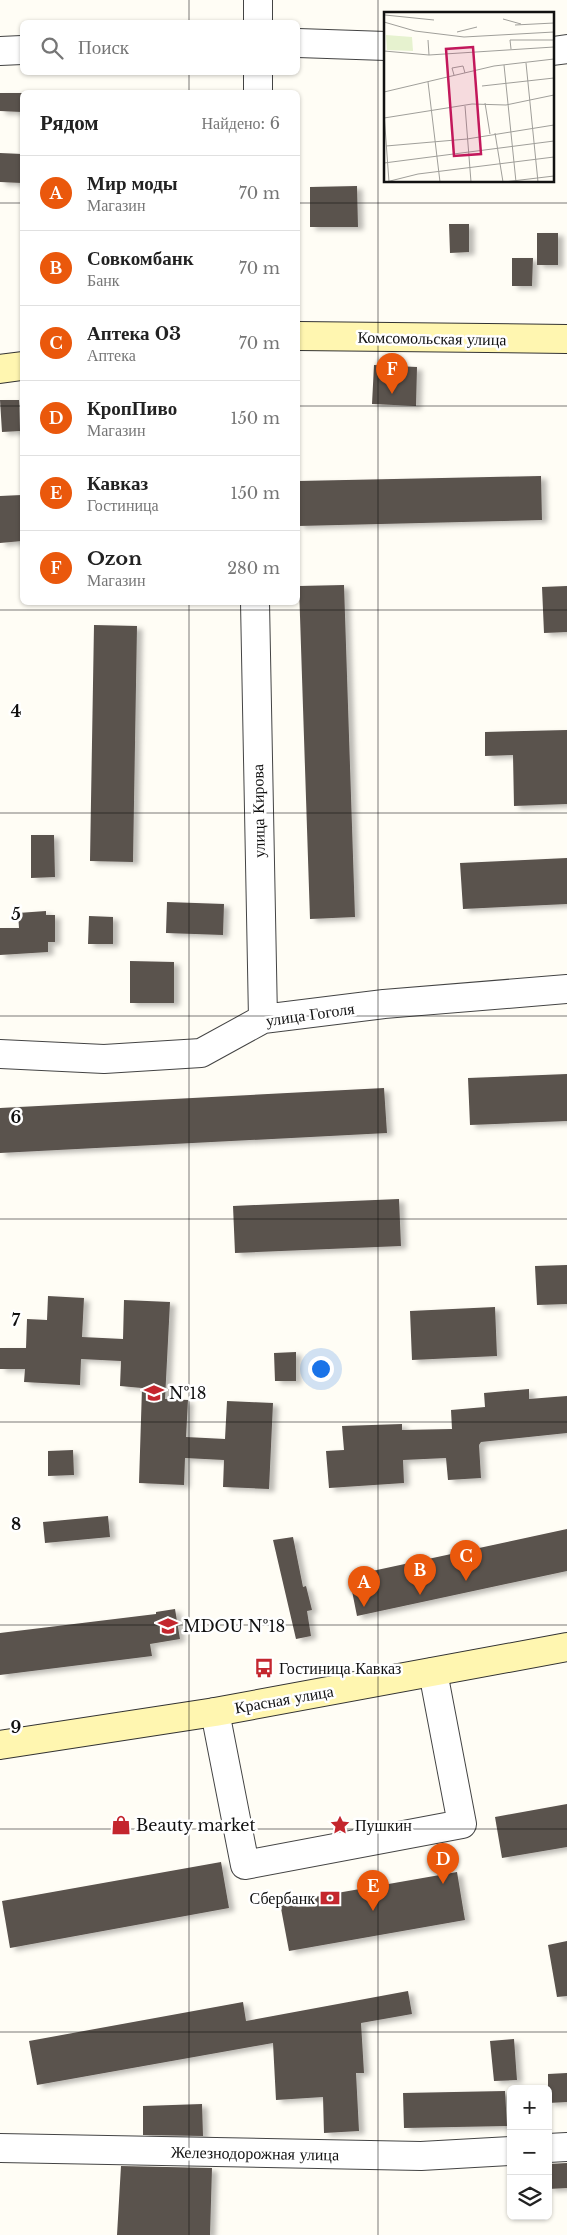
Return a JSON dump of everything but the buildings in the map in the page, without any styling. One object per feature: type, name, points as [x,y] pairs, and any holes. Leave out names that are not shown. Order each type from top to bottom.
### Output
[{"type":"main road","name":"Комсомольская улица","points":[[300,336],[567,340]]},
{"type":"main road","points":[[0,370],[20,366]]},
{"type":"main road","name":"Красная улица","points":[[0,1745],[215,1712],[567,1647]]},
{"type":"street","points":[[258,0],[258,20]]},
{"type":"street","points":[[300,43],[384,46]]},
{"type":"street","points":[[554,50],[567,49]]},
{"type":"street","points":[[0,51],[20,50]]},
{"type":"street","points":[[258,75],[258,90]]},
{"type":"street","name":"улица Кирова","points":[[254,605],[263,1019]]},
{"type":"street","name":"улица Гоголя","points":[[0,1054],[104,1059],[201,1053],[263,1019],[384,1004],[567,989]]},
{"type":"street","points":[[215,1712],[245,1865],[462,1824],[433,1672]]},
{"type":"street","points":[[552,2148],[567,2147]]},
{"type":"street","name":"Железнодорожная улица","points":[[0,2148],[421,2156],[507,2151]]},
{"type":"place","name":"Ozon","points":[[392,394]]},
{"type":"place","name":"№18","points":[[154,1393]]},
{"type":"place","name":"Аптека 03","points":[[466,1581]]},
{"type":"place","name":"Совкомбанк","points":[[420,1595]]},
{"type":"place","name":"Мир моды","points":[[364,1607]]},
{"type":"place","name":"MDOU №18","points":[[168,1626]]},
{"type":"place","name":"Гостиница Кавказ","points":[[264,1668]]},
{"type":"place","name":"Beauty market","points":[[121,1825]]},
{"type":"place","name":"Пушкин","points":[[340,1825]]},
{"type":"place","name":"КропПиво","points":[[443,1884]]},
{"type":"place","name":"Сбербанк","points":[[330,1898]]},
{"type":"place","name":"Кавказ","points":[[373,1911]]}]
